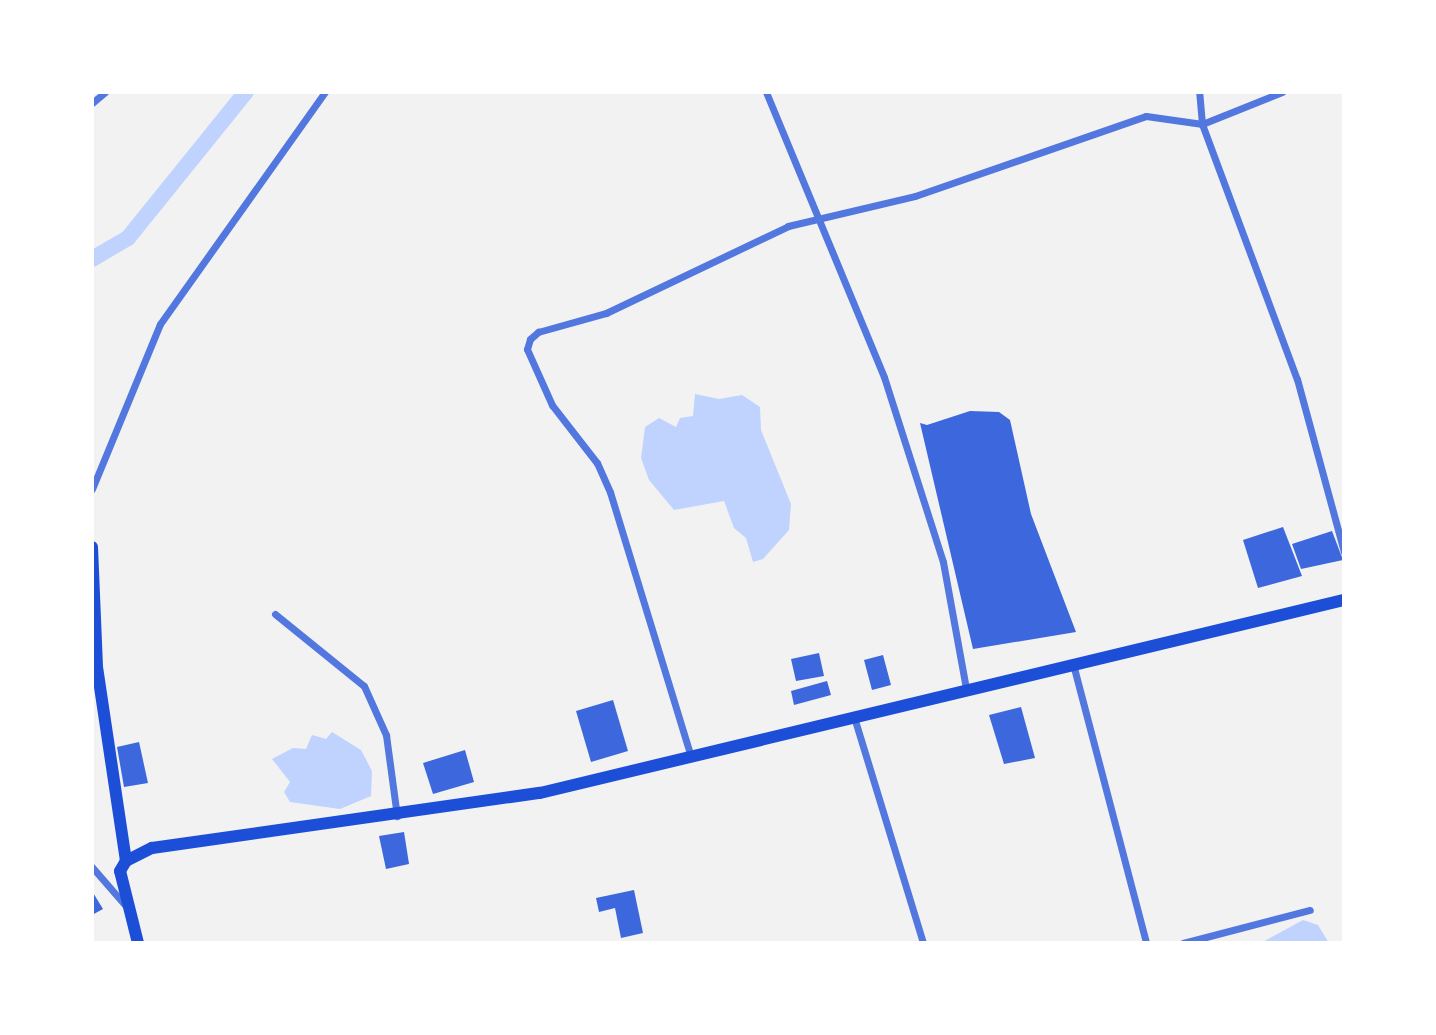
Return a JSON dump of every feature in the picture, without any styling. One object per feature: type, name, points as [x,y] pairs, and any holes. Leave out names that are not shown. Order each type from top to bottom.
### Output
[{"type":"highway","points":[[92,547],[94,659],[126,861],[120,881],[138,943]]},
{"type":"highway","points":[[126,861],[164,846],[397,817],[540,793],[1344,600]]},
{"type":"street","points":[[92,103],[105,92]]},
{"type":"street","points":[[92,489],[160,324],[325,92]]},
{"type":"street","points":[[766,92],[884,377],[934,529],[966,689]]},
{"type":"street","points":[[1199,92],[1202,124],[1297,379],[1344,552]]},
{"type":"street","points":[[691,757],[610,492],[597,463],[552,405],[527,349],[538,332],[606,313],[788,226],[822,221],[915,196],[1146,116],[1202,124],[1282,92]]},
{"type":"street","points":[[275,614],[364,686],[386,735],[397,817]]},
{"type":"street","points":[[1073,664],[1146,943]]},
{"type":"street","points":[[854,717],[923,943]]},
{"type":"street","points":[[92,867],[127,906]]},
{"type":"street","points":[[1183,943],[1310,910]]},
{"type":"water","points":[[695,394],[719,399],[742,395],[760,407],[761,430],[791,504],[789,530],[763,559],[753,562],[746,538],[734,528],[724,501],[674,510],[649,480],[641,458],[645,427],[659,418],[676,427],[680,418],[693,416]]},
{"type":"water","points":[[332,732],[361,750],[372,771],[371,796],[340,809],[290,802],[284,792],[290,782],[272,759],[293,748],[306,749],[312,735],[326,739]]},
{"type":"water","points":[[1303,920],[1318,925],[1329,943],[1261,943]]},
{"type":"building","points":[[970,411],[999,412],[1010,420],[1031,514],[1076,632],[973,649],[920,423],[927,425]]},
{"type":"building","points":[[1283,527],[1302,576],[1258,588],[1243,540]]},
{"type":"building","points":[[1332,531],[1343,560],[1301,569],[1292,544]]},
{"type":"building","points":[[819,653],[824,676],[796,681],[791,659]]},
{"type":"building","points":[[883,655],[891,685],[872,690],[864,660]]},
{"type":"building","points":[[827,681],[831,695],[794,705],[791,691]]},
{"type":"building","points":[[613,700],[628,751],[591,762],[576,711]]},
{"type":"building","points":[[1021,707],[1035,758],[1004,764],[989,715]]},
{"type":"building","points":[[139,742],[148,783],[124,787],[117,747]]},
{"type":"building","points":[[465,750],[474,782],[433,794],[423,763]]},
{"type":"building","points":[[404,832],[409,864],[386,869],[379,836]]},
{"type":"building","points":[[634,890],[643,933],[621,938],[615,908],[599,912],[596,898]]},
{"type":"building","points":[[92,891],[103,909],[92,915]]},
{"type":"waterway","points":[[92,259],[128,238],[246,92]]}]
